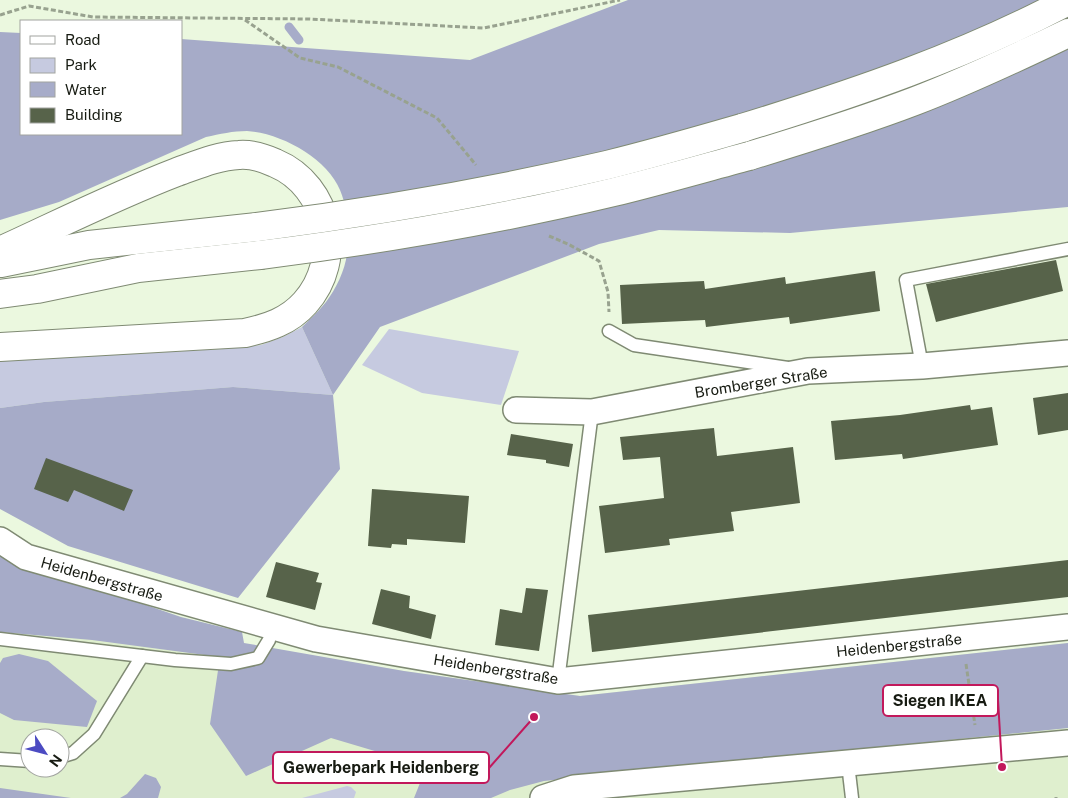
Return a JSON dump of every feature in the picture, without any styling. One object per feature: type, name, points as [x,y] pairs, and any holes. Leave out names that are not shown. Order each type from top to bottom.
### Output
[{"type":"main road","points":[[0,263],[89,245],[334,217],[472,194],[607,164],[742,128],[824,103],[906,74],[986,40],[1068,1]]},
{"type":"main road","points":[[0,294],[138,268],[338,245],[476,222],[614,192],[749,156],[833,130],[916,100],[997,66],[1068,33]]},
{"type":"main road","points":[[0,251],[148,183],[218,157],[240,154],[263,158],[284,167],[302,180],[316,198],[325,219],[328,241],[326,264],[318,285],[305,304],[288,318],[267,329],[245,333],[0,347]]},
{"type":"street","name":"Bromberger Straße","points":[[516,410],[592,412],[808,371],[922,366],[1068,353]]},
{"type":"street","name":"Heidenbergstraße","points":[[0,540],[26,557],[316,639],[558,681],[1068,627]]},
{"type":"street","points":[[543,798],[574,788],[1068,743]]},
{"type":"lane","points":[[922,366],[906,280],[1068,249]]},
{"type":"lane","points":[[609,331],[634,345],[808,371]]},
{"type":"lane","points":[[558,681],[592,412]]},
{"type":"lane","points":[[0,638],[142,656],[231,664],[258,658],[268,640],[272,627]]},
{"type":"lane","points":[[70,754],[94,734],[142,656]]},
{"type":"lane","points":[[0,759],[20,760]]},
{"type":"lane","points":[[848,764],[852,798]]},
{"type":"path","points":[[28,0],[29,6]]},
{"type":"path","points":[[0,15],[29,6],[93,18],[309,19],[484,28],[620,0]]},
{"type":"path","points":[[245,19],[300,58],[338,67],[438,118],[480,169]]},
{"type":"path","points":[[544,234],[568,244],[599,261],[608,292]]},
{"type":"path","points":[[963,639],[979,751]]},
{"type":"shaded area","points":[[628,0],[1068,0],[1068,207],[790,233],[659,230],[599,244],[380,327],[333,395],[302,327],[323,305],[340,279],[347,254],[348,230],[345,205],[334,178],[314,158],[288,142],[260,133],[247,131],[206,137],[59,202],[0,220],[0,32],[20,33],[20,135],[182,135],[182,39],[470,60]]},
{"type":"shaded area","points":[[233,387],[333,395],[340,469],[238,598],[68,546],[0,509],[0,408],[44,402]]},
{"type":"shaded area","points":[[0,555],[181,617],[242,632],[244,643],[404,671],[580,696],[1068,643],[1068,728],[544,781],[510,790],[491,798],[414,798],[420,783],[407,775],[405,760],[331,738],[246,776],[210,724],[220,657],[92,640],[0,632]]},
{"type":"shaded area","points":[[0,603],[404,671],[580,696],[1068,643],[1068,798],[0,798]]},
{"type":"shaded area","points":[[145,774],[156,778],[161,787],[158,798],[120,798],[127,794]]},
{"type":"shaded area","points":[[0,788],[71,798],[0,798]]},
{"type":"green space","points":[[302,327],[333,395],[233,387],[44,402],[0,408],[0,361],[223,349],[261,345],[283,337]]},
{"type":"green space","points":[[389,329],[519,351],[501,405],[422,393],[362,365]]},
{"type":"green space","points":[[347,786],[356,792],[354,798],[302,798]]},
{"type":"water","points":[[19,654],[48,661],[97,701],[87,727],[14,720],[0,713],[0,663],[3,658]]},
{"type":"building","points":[[1056,260],[1063,291],[936,322],[926,284]]},
{"type":"building","points":[[875,271],[880,311],[790,324],[789,317],[706,327],[705,320],[622,324],[620,285],[704,281],[705,289],[785,277],[786,284]]},
{"type":"building","points":[[1068,393],[1068,430],[1038,435],[1033,398]]},
{"type":"building","points":[[970,405],[971,410],[992,407],[998,445],[903,459],[902,454],[835,460],[831,421],[900,415]]},
{"type":"building","points":[[714,428],[717,456],[793,447],[800,503],[731,512],[734,531],[669,539],[670,545],[605,553],[599,506],[664,498],[660,457],[623,460],[620,437]]},
{"type":"building","points":[[511,434],[573,444],[569,467],[546,463],[546,460],[507,455]]},
{"type":"building","points":[[46,458],[133,490],[124,511],[74,490],[68,502],[34,489]]},
{"type":"building","points":[[372,489],[469,496],[465,543],[407,539],[407,545],[392,544],[391,548],[368,546]]},
{"type":"building","points":[[1068,560],[1068,597],[592,652],[588,615]]},
{"type":"building","points":[[276,562],[319,573],[316,582],[322,583],[315,610],[266,597]]},
{"type":"building","points":[[526,588],[548,590],[539,651],[495,645],[500,609],[522,613]]},
{"type":"building","points":[[381,589],[410,596],[409,608],[436,615],[431,639],[372,624]]},
{"type":"waterway","points":[[289,27],[299,40]]},
{"type":"place","name":"Gewerbepark Heidenberg","points":[[534,717]]},
{"type":"place","name":"Siegen IKEA","points":[[1002,767]]}]
